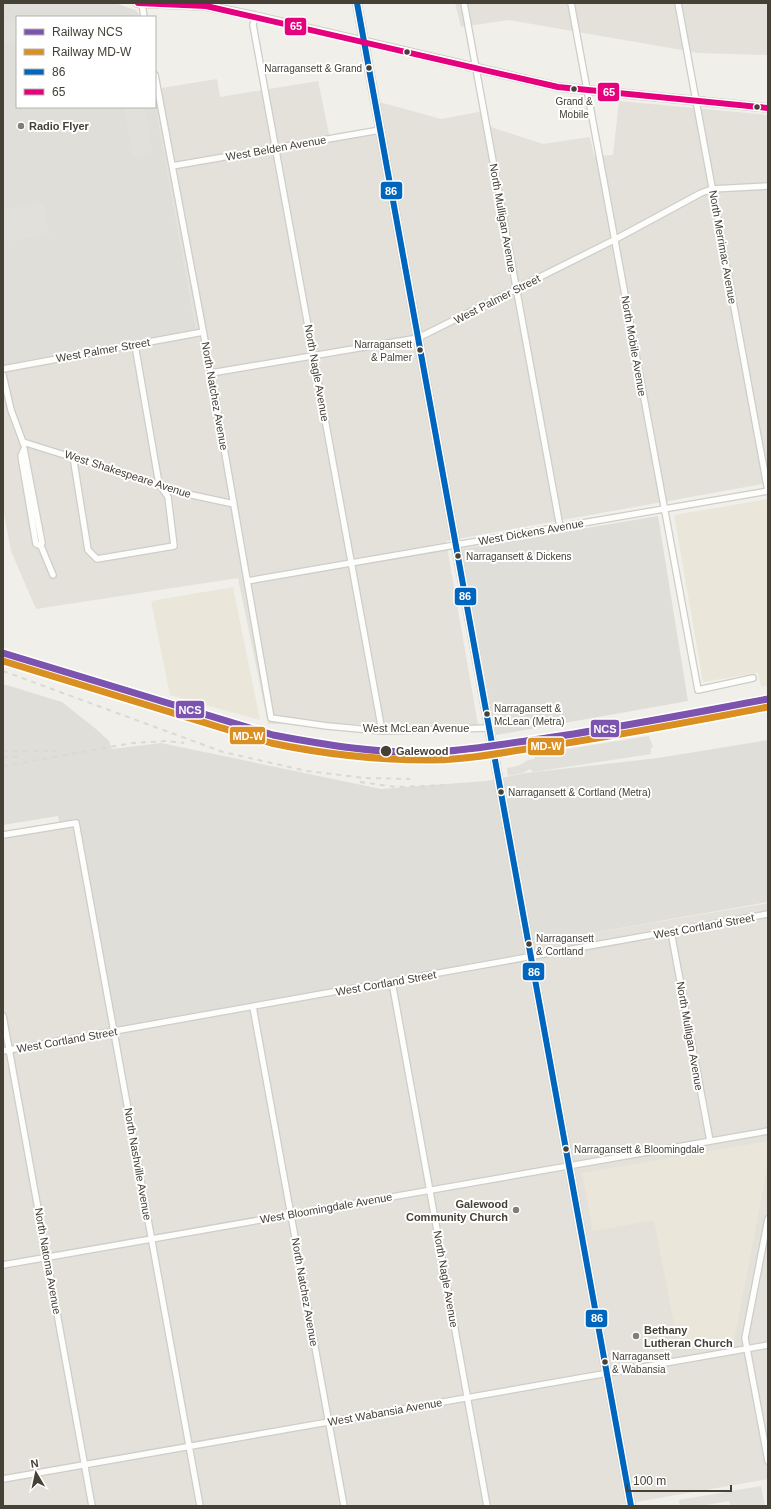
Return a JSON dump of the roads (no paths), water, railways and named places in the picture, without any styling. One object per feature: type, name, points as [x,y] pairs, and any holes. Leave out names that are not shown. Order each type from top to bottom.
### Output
[{"type":"street","points":[[144,16],[140,3],[206,6],[364,41],[476,69],[558,87],[768,108]]},
{"type":"street","points":[[358,3],[631,1506]]},
{"type":"street","name":"North Mulligan Avenue","points":[[464,3],[560,527]]},
{"type":"street","name":"North Mobile Avenue","points":[[571,3],[698,690],[753,678]]},
{"type":"street","name":"North Merrimac Avenue","points":[[678,3],[768,491]]},
{"type":"street","name":"North Nagle Avenue","points":[[255,16],[253,25],[382,731]]},
{"type":"street","name":"North Natchez Avenue","points":[[156,80],[211,373],[271,718]]},
{"type":"street","name":"West Belden Avenue","points":[[172,166],[380,130]]},
{"type":"street","name":"West Palmer Street","points":[[211,373],[418,338],[614,240],[701,193],[712,189],[768,186]]},
{"type":"street","name":"West Palmer Street","points":[[3,368],[203,332]]},
{"type":"street","points":[[73,456],[88,550],[97,559],[174,546],[168,497],[160,484],[135,345]]},
{"type":"street","points":[[3,374],[11,410],[23,442],[42,544],[41,546],[52,575]]},
{"type":"street","name":"West Shakespeare Avenue","points":[[23,442],[73,456],[192,495],[234,504]]},
{"type":"street","name":"West Dickens Avenue","points":[[247,580],[768,491]]},
{"type":"street","name":"West McLean Avenue","points":[[271,718],[327,726],[382,731],[489,728]]},
{"type":"street","name":"North Nashville Avenue","points":[[3,835],[76,823],[200,1506]]},
{"type":"street","name":"West Cortland Street","points":[[6,1050],[114,1032],[768,914]]},
{"type":"street","name":"North Mulligan Avenue","points":[[671,932],[710,1141]]},
{"type":"street","name":"North Nagle Avenue","points":[[392,982],[487,1506]]},
{"type":"street","name":"North Natchez Avenue","points":[[252,1007],[344,1506]]},
{"type":"street","name":"North Natoma Avenue","points":[[3,1016],[6,1050],[47,1257],[92,1506]]},
{"type":"street","name":"West Bloomingdale Avenue","points":[[3,1264],[768,1131]]},
{"type":"street","points":[[768,1219],[745,1338],[768,1461]]},
{"type":"street","name":"West Wabansia Avenue","points":[[3,1479],[768,1345]]},
{"type":"railway","points":[[3,658],[254,733],[327,749],[392,755],[443,755],[493,751],[768,703]]},
{"type":"railway","points":[[3,671],[223,752],[307,771],[365,778],[410,779]]},
{"type":"railway","points":[[3,766],[133,743],[167,741],[184,743]]},
{"type":"railway","points":[[3,751],[57,751]]},
{"type":"railway","points":[[3,757],[20,757]]},
{"type":"railway","points":[[360,782],[396,787],[451,785]]},
{"type":"rail line","name":"NCS","points":[[3,653],[273,735],[333,745],[393,752],[433,752],[480,748],[617,727],[768,699]]},
{"type":"rail line","name":"MD-W","points":[[3,661],[271,743],[370,758],[442,760],[478,756],[617,735],[768,707]]},
{"type":"place","name":"Narragansett & Grand","points":[[369,68]]},
{"type":"place","name":"Grand & Mobile","points":[[574,89]]},
{"type":"place","name":"Radio Flyer","points":[[21,126]]},
{"type":"place","name":"Narragansett & Palmer","points":[[420,350]]},
{"type":"place","name":"Narragansett & Dickens","points":[[458,556]]},
{"type":"place","name":"Narragansett & McLean (Metra)","points":[[487,714]]},
{"type":"place","name":"Galewood","points":[[386,751]]},
{"type":"place","name":"Narragansett & Cortland (Metra)","points":[[501,792]]},
{"type":"place","name":"Narragansett & Cortland","points":[[529,944]]},
{"type":"place","name":"Narragansett & Bloomingdale","points":[[566,1149]]},
{"type":"place","name":"Galewood Community Church","points":[[516,1210]]},
{"type":"place","name":"Bethany Lutheran Church","points":[[636,1336]]},
{"type":"place","name":"Narragansett & Wabansia","points":[[605,1362]]}]
